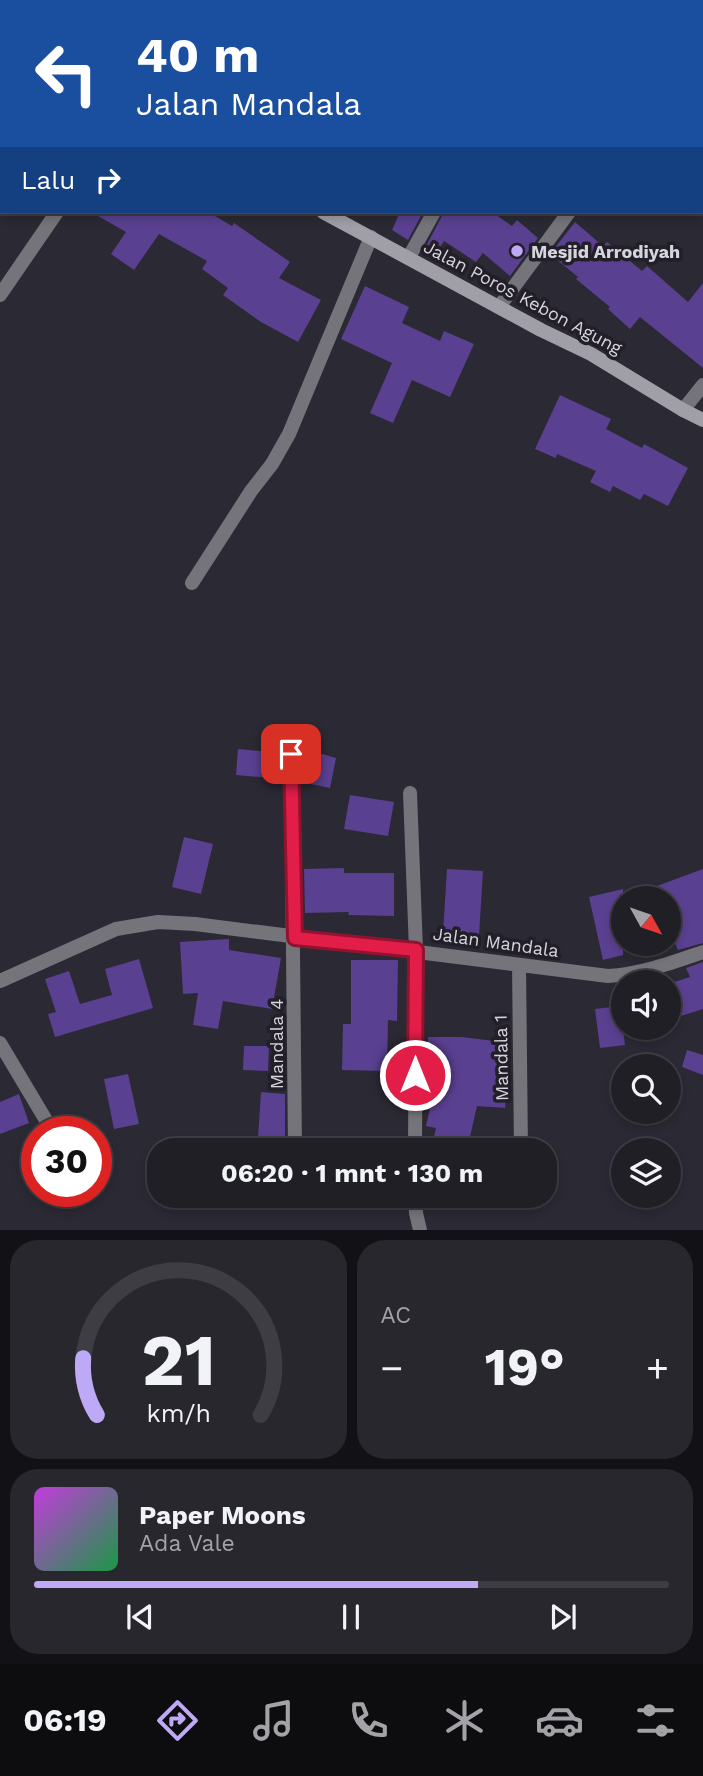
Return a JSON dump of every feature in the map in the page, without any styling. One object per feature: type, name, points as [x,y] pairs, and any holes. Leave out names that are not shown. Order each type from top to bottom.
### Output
[{"type":"main road","name":"Jalan Poros Kebon Agung","points":[[327,214],[591,354],[703,420]]},
{"type":"street","points":[[0,295],[56,214]]},
{"type":"street","points":[[409,257],[433,214]]},
{"type":"street","points":[[499,307],[568,214]]},
{"type":"street","points":[[191,583],[251,491],[272,464],[289,434],[371,237]]},
{"type":"street","points":[[683,410],[703,385]]},
{"type":"street","name":"Mandala 4","points":[[291,754],[295,1138]]},
{"type":"street","points":[[410,793],[416,950],[415,1138]]},
{"type":"street","name":"Jalan Mandala","points":[[0,981],[116,929],[158,922],[416,950],[608,976],[630,975],[703,952]]},
{"type":"street","name":"Mandala 1","points":[[519,965],[521,1138]]},
{"type":"street","points":[[0,1042],[44,1116]]},
{"type":"street","points":[[416,1208],[420,1230]]},
{"type":"building","points":[[94,214],[211,214],[232,226],[234,223],[290,262],[279,278],[321,300],[298,342],[261,322],[223,295],[228,288],[202,269],[207,261],[159,234],[134,270],[111,254],[126,232]]},
{"type":"building","points":[[399,214],[422,214],[408,240],[392,230]]},
{"type":"building","points":[[443,214],[495,214],[512,226],[517,220],[538,238],[510,276],[483,253],[476,262],[444,241],[435,256],[424,250]]},
{"type":"building","points":[[575,222],[603,246],[607,242],[642,271],[647,266],[688,302],[703,283],[703,368],[640,317],[630,329],[608,309],[610,307],[576,279],[578,277],[550,254]]},
{"type":"building","points":[[365,286],[409,307],[402,323],[440,341],[444,331],[474,344],[450,397],[412,380],[393,423],[370,413],[392,363],[341,339]]},
{"type":"building","points":[[560,395],[611,419],[606,429],[642,448],[644,444],[688,468],[668,506],[644,494],[640,500],[613,486],[610,492],[590,482],[596,471],[557,454],[556,458],[535,449]]},
{"type":"building","points":[[238,749],[282,753],[282,779],[236,775]]},
{"type":"building","points":[[305,749],[336,758],[330,788],[301,782],[301,754],[304,754]]},
{"type":"building","points":[[350,795],[394,802],[388,836],[344,829]]},
{"type":"building","points":[[184,837],[213,844],[201,894],[172,887]]},
{"type":"building","points":[[344,868],[344,873],[394,873],[394,916],[348,915],[349,912],[305,913],[304,869]]},
{"type":"building","points":[[447,869],[483,871],[479,936],[443,934]]},
{"type":"building","points":[[703,869],[703,943],[681,949],[681,886],[657,886]]},
{"type":"building","points":[[611,892],[611,956],[619,956],[603,960],[589,897]]},
{"type":"building","points":[[229,939],[229,950],[281,958],[272,1009],[223,1001],[218,1029],[193,1025],[198,993],[183,994],[180,942]]},
{"type":"building","points":[[139,959],[153,1008],[55,1037],[48,1014],[56,1012],[45,979],[69,971],[80,1004],[112,995],[105,969]]},
{"type":"building","points":[[351,960],[398,960],[397,1021],[388,1020],[387,1071],[342,1070],[343,1024],[351,1024]]},
{"type":"building","points":[[703,962],[703,1009],[681,1016],[681,980],[690,977],[686,968]]},
{"type":"building","points":[[611,1007],[611,1040],[624,1040],[625,1045],[600,1048],[595,1009]]},
{"type":"building","points":[[428,1037],[462,1037],[510,1043],[505,1108],[477,1106],[470,1138],[434,1138],[436,1128],[426,1126],[432,1099],[426,1098]]},
{"type":"building","points":[[244,1046],[269,1046],[268,1071],[243,1070]]},
{"type":"building","points":[[687,1050],[703,1055],[703,1075],[682,1067]]},
{"type":"building","points":[[128,1074],[139,1124],[114,1129],[104,1079]]},
{"type":"building","points":[[261,1092],[285,1094],[285,1138],[258,1138]]},
{"type":"building","points":[[19,1094],[27,1116],[21,1116],[21,1126],[0,1134],[0,1102]]},
{"type":"place","name":"Mesjid Arrodiyah","points":[[517,251]]},
{"type":"route","points":[[291,754],[295,938],[416,950],[415,1075]]}]
